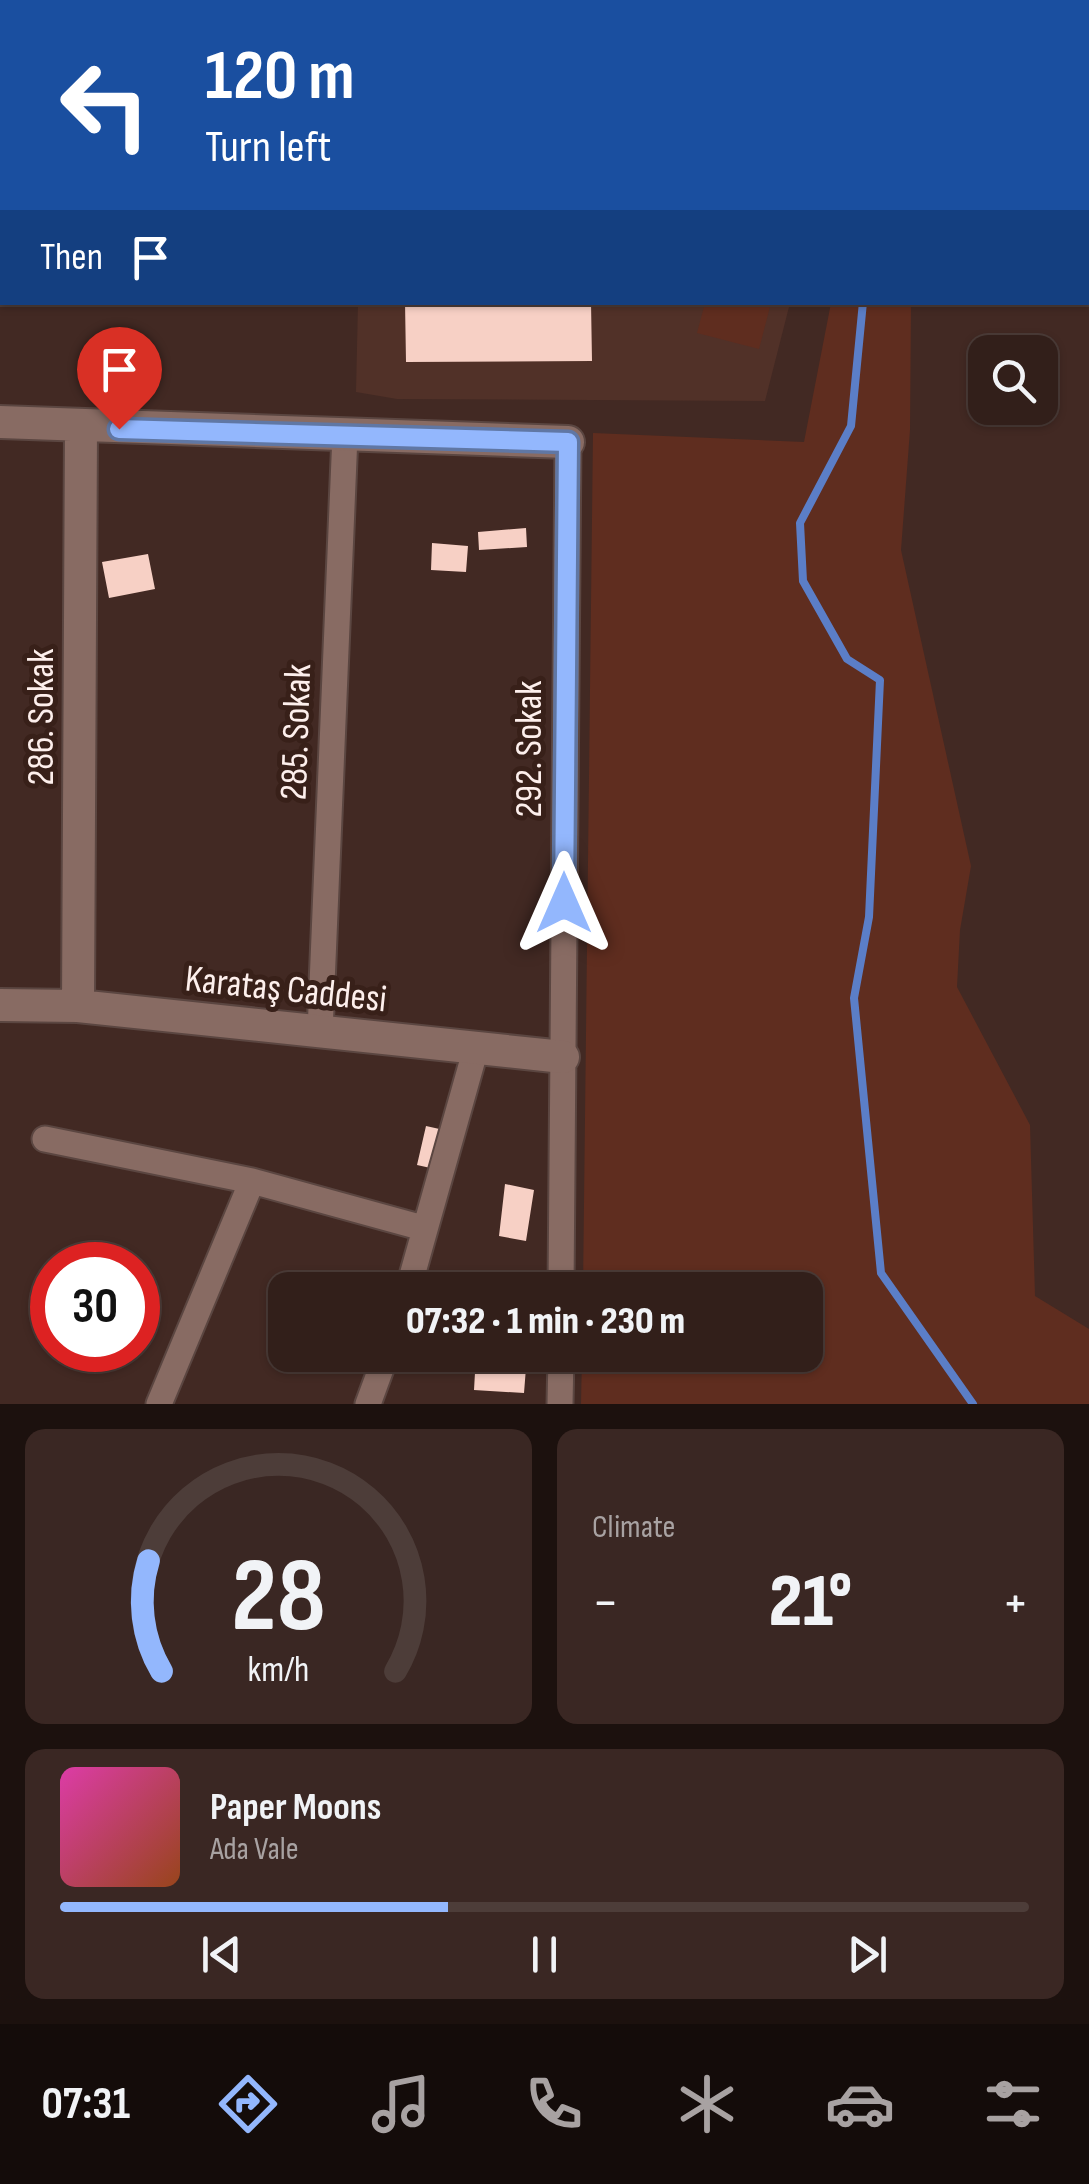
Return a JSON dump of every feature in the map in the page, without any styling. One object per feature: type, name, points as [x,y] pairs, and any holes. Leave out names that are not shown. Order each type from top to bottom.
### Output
[{"type":"street","points":[[0,422],[81,428],[568,442]]},
{"type":"street","name":"286. Sokak","points":[[78,1006],[81,428]]},
{"type":"street","name":"285. Sokak","points":[[320,1032],[345,435]]},
{"type":"street","name":"292. Sokak","points":[[561,1272],[568,442]]},
{"type":"street","name":"Karataş Caddesi","points":[[0,1005],[78,1006],[563,1057]]},
{"type":"street","points":[[412,1272],[476,1048]]},
{"type":"street","points":[[44,1138],[252,1180],[423,1228]]},
{"type":"street","points":[[159,1404],[252,1180]]},
{"type":"street","points":[[368,1404],[380,1372]]},
{"type":"street","points":[[560,1404],[561,1372]]},
{"type":"shaded area","points":[[358,305],[789,305],[765,401],[397,399],[356,392]]},
{"type":"shaded area","points":[[704,305],[770,305],[759,349],[697,333]]},
{"type":"shaded area","points":[[831,305],[911,305],[910,430],[901,550],[971,866],[960,930],[957,987],[1030,1125],[1035,1296],[1089,1329],[1089,1404],[581,1404],[582,1372],[823,1372],[823,1272],[583,1272],[593,433],[804,442]]},
{"type":"building","points":[[405,305],[591,305],[592,361],[406,362]]},
{"type":"building","points":[[526,528],[527,547],[479,550],[478,532]]},
{"type":"building","points":[[432,543],[468,546],[466,572],[431,570]]},
{"type":"building","points":[[148,554],[155,589],[109,598],[102,562]]},
{"type":"building","points":[[426,1126],[444,1130],[435,1169],[417,1165]]},
{"type":"building","points":[[505,1184],[534,1190],[526,1241],[499,1236]]},
{"type":"building","points":[[475,1372],[526,1372],[524,1393],[474,1390]]},
{"type":"waterway","points":[[863,305],[851,426],[800,523],[803,581],[847,659],[880,680],[869,917],[854,998],[881,1273],[973,1404]]},
{"type":"route","points":[[119,429],[568,442],[564,903]]}]
